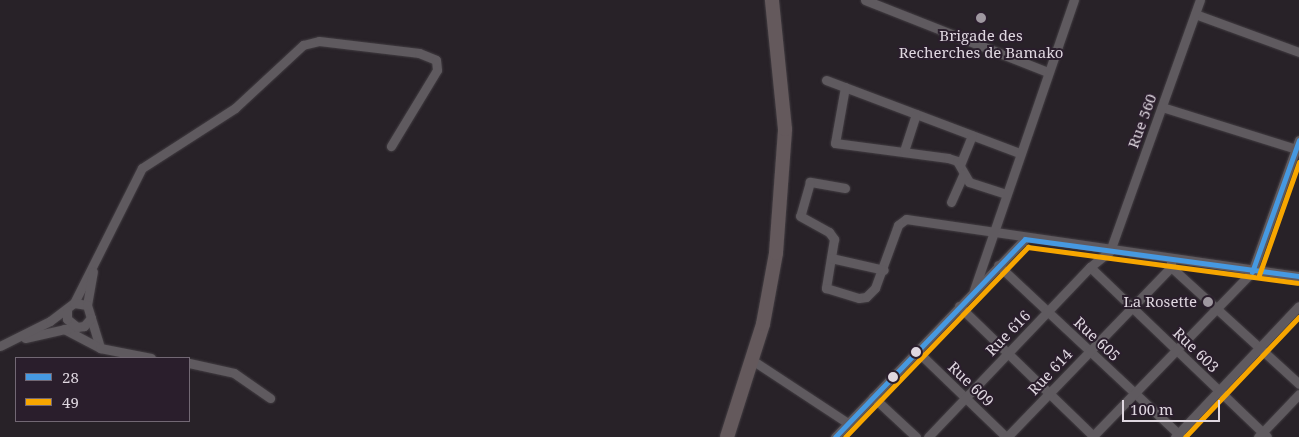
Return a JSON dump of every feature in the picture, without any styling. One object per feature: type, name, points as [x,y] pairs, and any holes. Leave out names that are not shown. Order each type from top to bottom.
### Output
[{"type":"highway","points":[[728,434],[752,360],[770,292],[782,181],[782,78],[772,0]]},
{"type":"street","points":[[865,0],[1048,72]]},
{"type":"street","points":[[974,290],[1019,152],[1074,0]]},
{"type":"street","name":"Rue 560","points":[[1110,252],[1200,0]]},
{"type":"street","points":[[1195,14],[1299,52]]},
{"type":"street","points":[[4,345],[67,310],[74,303],[142,168],[234,108],[303,45],[320,40],[419,53],[436,60],[437,70],[390,146]]},
{"type":"street","points":[[826,80],[1019,152]]},
{"type":"street","points":[[845,87],[835,143],[904,150],[948,158],[960,165]]},
{"type":"street","points":[[1162,107],[1297,150]]},
{"type":"street","points":[[904,150],[916,114]]},
{"type":"street","points":[[972,135],[960,165],[963,175],[976,185],[1006,194]]},
{"type":"street","points":[[959,306],[1093,437],[1252,272],[1299,140]]},
{"type":"street","points":[[951,202],[963,175]]},
{"type":"street","points":[[845,188],[810,182],[800,216],[832,235],[831,258],[826,288],[859,298],[872,293],[884,270],[898,225],[906,219],[1110,252],[1171,264],[1299,276]]},
{"type":"street","points":[[835,437],[1025,239]]},
{"type":"street","name":"Rue 616","points":[[928,437],[1090,268],[1110,252]]},
{"type":"street","points":[[831,258],[884,270]]},
{"type":"street","points":[[1171,264],[1299,384]]},
{"type":"street","name":"Rue 614","points":[[1006,437],[1171,264]]},
{"type":"street","name":"Rue 605","points":[[998,265],[1135,393],[1178,436]]},
{"type":"street","points":[[93,267],[87,305],[100,348]]},
{"type":"street","name":"Rue 603","points":[[1090,268],[1219,391],[1262,436]]},
{"type":"street","points":[[74,303],[87,305]]},
{"type":"street","points":[[1178,436],[1299,306]]},
{"type":"street","points":[[67,310],[69,323],[77,327]]},
{"type":"street","points":[[4,345],[87,324],[91,318]]},
{"type":"street","points":[[64,329],[100,348],[147,357]]},
{"type":"street","name":"Rue 609","points":[[917,351],[1006,437]]},
{"type":"street","points":[[752,360],[848,423]]},
{"type":"street","points":[[190,363],[234,372],[270,398]]},
{"type":"street","points":[[1262,436],[1299,394]]},
{"type":"street","points":[[873,397],[916,437]]},
{"type":"transit line","name":"28","points":[[1252,272],[1299,140]]},
{"type":"transit line","name":"49","points":[[1259,275],[1299,162]]},
{"type":"transit line","name":"28","points":[[1025,239],[1299,276]]},
{"type":"transit line","name":"28","points":[[835,437],[1025,239]]},
{"type":"transit line","name":"49","points":[[845,437],[1028,247],[1298,283]]},
{"type":"transit line","name":"49","points":[[1185,437],[1299,317]]},
{"type":"place","name":"Brigade des Recherches de Bamako","points":[[981,18]]},
{"type":"place","name":"La Rosette","points":[[1208,302]]}]
